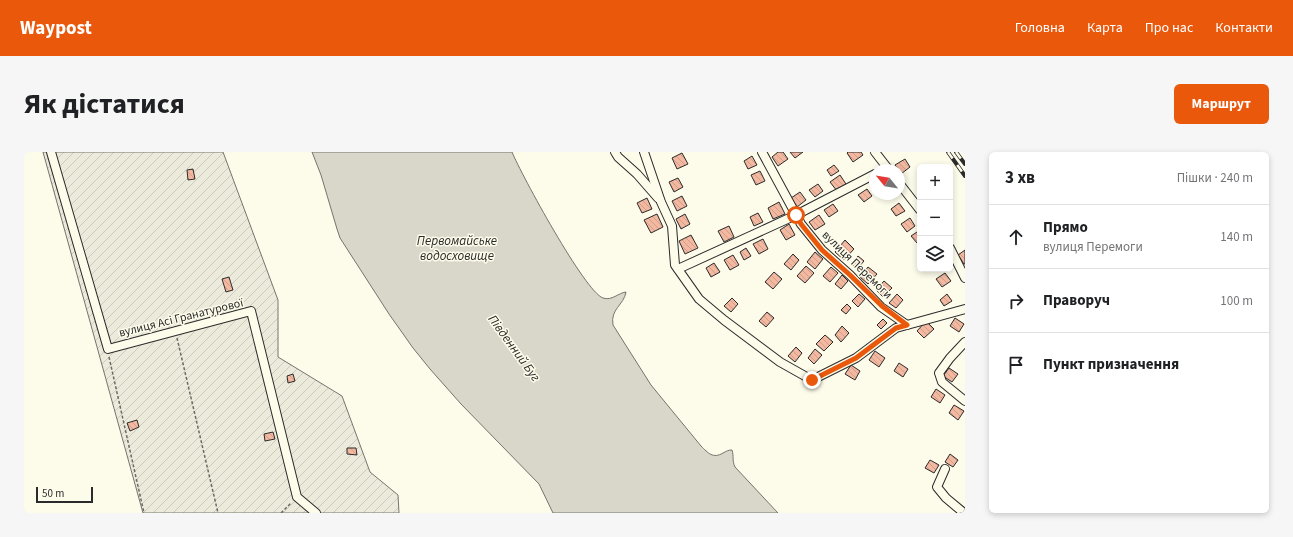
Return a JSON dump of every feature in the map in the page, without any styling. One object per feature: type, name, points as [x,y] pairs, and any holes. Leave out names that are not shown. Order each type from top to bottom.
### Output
[{"type":"street","name":"вулиця Асі Гранатурової","points":[[51,152],[108,349],[251,311],[298,497]]},
{"type":"street","points":[[615,152],[618,157],[637,174],[661,202]]},
{"type":"street","points":[[644,152],[661,202],[672,226],[675,265],[699,299],[724,320],[780,362],[812,380],[856,358],[896,328],[965,309]]},
{"type":"street","name":"вулиця Перемоги","points":[[762,152],[801,224],[822,250],[882,306],[907,325]]},
{"type":"street","points":[[874,152],[882,164]]},
{"type":"street","points":[[678,269],[796,215],[869,177]]},
{"type":"street","points":[[905,191],[917,206]]},
{"type":"street","points":[[953,254],[965,278]]},
{"type":"street","points":[[965,342],[950,358],[939,373],[942,382],[965,401]]},
{"type":"street","points":[[945,469],[937,487],[946,498],[964,513]]},
{"type":"street","points":[[298,497],[316,513]]},
{"type":"path","points":[[176,331],[218,513]]},
{"type":"path","points":[[109,355],[144,513]]},
{"type":"path","points":[[281,513],[298,497]]},
{"type":"shaded area","points":[[43,152],[223,152],[278,300],[278,357],[342,396],[370,472],[398,495],[399,513],[143,513]]},
{"type":"water","name":"Первомайське водосховище","points":[[312,152],[512,152],[527,183],[554,231],[582,276],[594,291],[606,299],[626,292],[623,300],[613,315],[613,325],[651,385],[708,453],[719,455],[732,450],[735,467],[778,513],[553,513],[539,484],[461,404],[430,369],[389,314],[340,238],[321,175]]},
{"type":"building","points":[[778,152],[783,152],[788,159],[778,166],[772,157]]},
{"type":"building","points":[[790,152],[803,152],[795,158]]},
{"type":"building","points":[[861,152],[863,155],[853,162],[847,153]]},
{"type":"building","points":[[682,153],[688,164],[677,169],[672,158]]},
{"type":"building","points":[[752,156],[757,165],[748,169],[744,161]]},
{"type":"building","points":[[905,159],[910,167],[905,171],[905,164],[897,164]]},
{"type":"building","points":[[834,165],[839,171],[831,176],[827,170]]},
{"type":"building","points":[[193,169],[195,179],[188,180],[187,170]]},
{"type":"building","points":[[760,171],[765,181],[756,185],[751,175]]},
{"type":"building","points":[[840,175],[846,184],[837,191],[830,182]]},
{"type":"building","points":[[678,178],[683,187],[674,192],[669,182]]},
{"type":"building","points":[[818,184],[823,191],[815,197],[809,190]]},
{"type":"building","points":[[867,189],[869,192],[869,198],[864,202],[858,195]]},
{"type":"building","points":[[800,192],[806,200],[797,207],[791,198]]},
{"type":"building","points":[[682,196],[687,206],[677,211],[672,201]]},
{"type":"building","points":[[647,198],[652,209],[642,213],[637,203]]},
{"type":"building","points":[[779,202],[785,214],[773,219],[768,208]]},
{"type":"building","points":[[899,203],[905,211],[896,216],[891,209]]},
{"type":"building","points":[[833,204],[838,211],[829,217],[824,210]]},
{"type":"building","points":[[758,213],[763,222],[754,226],[750,217]]},
{"type":"building","points":[[657,214],[663,227],[651,233],[644,220]]},
{"type":"building","points":[[685,214],[690,224],[681,229],[676,219]]},
{"type":"building","points":[[819,215],[825,224],[815,230],[809,222]]},
{"type":"building","points":[[910,218],[915,226],[907,232],[901,224]]},
{"type":"building","points":[[789,224],[795,235],[786,240],[780,230]]},
{"type":"building","points":[[729,226],[734,237],[724,242],[718,231]]},
{"type":"building","points":[[917,232],[917,243],[911,236]]},
{"type":"building","points":[[691,235],[698,248],[685,254],[679,241]]},
{"type":"building","points":[[763,239],[768,249],[759,254],[753,244]]},
{"type":"building","points":[[845,240],[854,249],[844,260],[835,252]]},
{"type":"building","points":[[746,248],[751,256],[744,260],[740,252]]},
{"type":"building","points":[[965,250],[965,264],[964,264],[958,255]]},
{"type":"building","points":[[815,252],[823,259],[815,269],[807,262]]},
{"type":"building","points":[[793,254],[799,260],[791,270],[784,264]]},
{"type":"building","points":[[733,255],[739,265],[730,270],[724,260]]},
{"type":"building","points":[[858,256],[864,261],[857,269],[851,264]]},
{"type":"building","points":[[714,263],[720,272],[711,277],[706,268]]},
{"type":"building","points":[[806,266],[814,273],[805,283],[797,276]]},
{"type":"building","points":[[831,267],[838,273],[830,282],[823,276]]},
{"type":"building","points":[[868,267],[877,274],[868,284],[860,277]]},
{"type":"building","points":[[774,272],[782,279],[773,289],[765,282]]},
{"type":"building","points":[[945,273],[951,281],[942,287],[936,279]]},
{"type":"building","points":[[842,275],[848,281],[841,289],[835,284]]},
{"type":"building","points":[[229,277],[233,290],[226,292],[222,279]]},
{"type":"building","points":[[884,281],[892,288],[883,297],[876,290]]},
{"type":"building","points":[[859,294],[865,299],[858,307],[852,301]]},
{"type":"building","points":[[897,294],[903,300],[896,308],[889,303]]},
{"type":"building","points":[[947,294],[952,301],[944,306],[940,300]]},
{"type":"building","points":[[732,298],[738,304],[731,312],[724,306]]},
{"type":"building","points":[[847,304],[851,308],[846,314],[841,310]]},
{"type":"building","points":[[767,312],[774,318],[766,327],[759,321]]},
{"type":"building","points":[[955,318],[964,324],[959,332],[950,326]]},
{"type":"building","points":[[883,319],[887,323],[881,329],[877,325]]},
{"type":"building","points":[[926,321],[934,329],[924,338],[917,331]]},
{"type":"building","points":[[842,326],[849,333],[841,342],[835,335]]},
{"type":"building","points":[[825,335],[833,342],[824,351],[816,344]]},
{"type":"building","points":[[796,347],[802,353],[795,362],[788,356]]},
{"type":"building","points":[[815,349],[822,355],[814,364],[808,358]]},
{"type":"building","points":[[875,351],[885,358],[879,367],[869,360]]},
{"type":"building","points":[[899,363],[908,369],[903,377],[894,371]]},
{"type":"building","points":[[851,365],[860,371],[855,380],[845,374]]},
{"type":"building","points":[[949,368],[958,374],[952,382],[943,376]]},
{"type":"building","points":[[293,374],[295,381],[288,383],[287,376]]},
{"type":"building","points":[[936,389],[945,395],[940,403],[931,397]]},
{"type":"building","points":[[954,405],[964,411],[958,420],[949,413]]},
{"type":"building","points":[[137,420],[139,427],[130,431],[127,423]]},
{"type":"building","points":[[273,432],[275,439],[265,441],[264,434]]},
{"type":"building","points":[[347,448],[356,448],[357,455],[347,454]]},
{"type":"building","points":[[950,454],[958,460],[953,467],[945,462]]},
{"type":"building","points":[[930,460],[939,465],[934,473],[925,468]]},
{"type":"railway","points":[[948,152],[965,176]]},
{"type":"railway","points":[[956,152],[965,164]]},
{"type":"route","points":[[796,215],[801,224],[822,250],[882,306],[907,325],[896,328],[856,358],[812,380]]},
{"type":"water label","name":"Південний Буг","points":[[514,348]]}]
